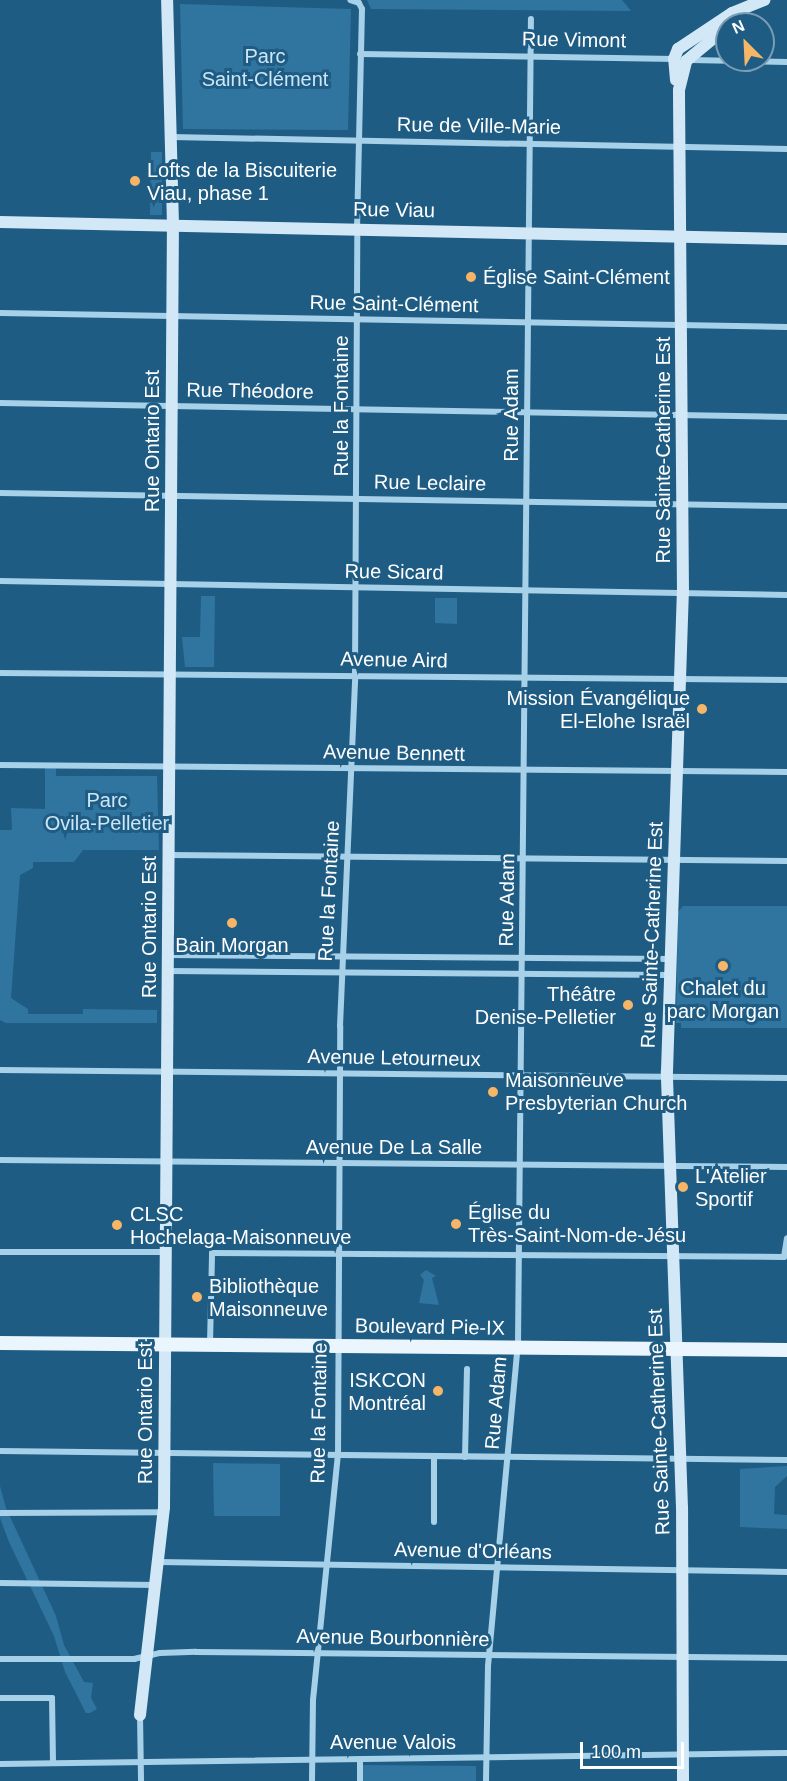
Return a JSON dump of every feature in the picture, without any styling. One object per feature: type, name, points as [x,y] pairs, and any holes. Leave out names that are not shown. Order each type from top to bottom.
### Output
[{"type":"main road","name":"Rue Ontario Est","points":[[140,1715],[145,1657],[164,1512],[165,1453],[173,225],[167,0]]},
{"type":"main road","name":"Rue Sainte-Catherine Est","points":[[748,12],[764,0]]},
{"type":"main road","name":"Rue Sainte-Catherine Est","points":[[683,1781],[680,1459],[668,1078],[683,593],[683,326],[680,60],[678,49],[707,29],[764,0]]},
{"type":"main road","points":[[680,60],[715,35]]},
{"type":"main road","name":"Rue Viau","points":[[0,222],[787,238]]},
{"type":"main road","name":"Boulevard Pie-IX","points":[[0,1343],[166,1348],[676,1352],[787,1356]]},
{"type":"main road","name":"Boulevard Pie-IX","points":[[0,1350],[166,1348],[210,1345],[468,1353],[518,1351],[561,1354],[787,1350]]},
{"type":"street","name":"Rue la Fontaine","points":[[312,1781],[317,1653],[338,1455],[337,1255],[341,971],[357,588],[357,229],[360,54],[359,3],[350,0]]},
{"type":"street","name":"Rue Adam","points":[[486,1781],[489,1656],[518,1351],[528,678],[527,322],[531,19]]},
{"type":"street","name":"Rue Vimont","points":[[360,54],[787,62]]},
{"type":"street","name":"Rue de Ville-Marie","points":[[171,137],[787,149]]},
{"type":"street","name":"Rue Saint-Clément","points":[[0,313],[787,327]]},
{"type":"street","name":"Rue Théodore","points":[[0,403],[787,417]]},
{"type":"street","name":"Rue Leclaire","points":[[0,493],[787,506]]},
{"type":"street","name":"Rue Sicard","points":[[0,581],[787,596]]},
{"type":"street","name":"Avenue Aird","points":[[0,673],[787,680]]},
{"type":"street","name":"Avenue Bennett","points":[[0,765],[787,772]]},
{"type":"street","points":[[169,855],[787,861]]},
{"type":"street","points":[[168,955],[671,959]]},
{"type":"street","points":[[168,971],[523,972],[670,975]]},
{"type":"street","name":"Avenue Letourneux","points":[[0,1070],[787,1078]]},
{"type":"street","name":"Avenue De La Salle","points":[[0,1160],[787,1167]]},
{"type":"street","points":[[210,1345],[212,1254],[784,1257],[787,1238]]},
{"type":"street","points":[[0,1252],[166,1252]]},
{"type":"street","points":[[465,1456],[467,1369]]},
{"type":"street","points":[[0,1451],[787,1460]]},
{"type":"street","points":[[434,1456],[434,1522]]},
{"type":"street","points":[[0,1513],[164,1512]]},
{"type":"street","name":"Avenue d'Orléans","points":[[159,1562],[787,1572]]},
{"type":"street","points":[[0,1583],[155,1585]]},
{"type":"street","name":"Avenue Bourbonnière","points":[[0,1659],[145,1657],[192,1652],[787,1658]]},
{"type":"street","points":[[0,1698],[52,1698],[53,1763]]},
{"type":"street","name":"Rue Ontario Est","points":[[140,1715],[141,1781]]},
{"type":"street","name":"Avenue Valois","points":[[0,1764],[787,1754]]},
{"type":"street","points":[[360,1759],[360,1781]]},
{"type":"green space","points":[[367,0],[622,0],[631,11],[371,9]]},
{"type":"green space","name":"Parc Saint-Clément","points":[[180,4],[351,9],[348,130],[183,129]]},
{"type":"green space","points":[[151,152],[162,152],[162,215],[150,215]]},
{"type":"green space","points":[[201,596],[215,596],[214,667],[185,667],[182,637],[200,637]]},
{"type":"green space","points":[[435,598],[457,598],[457,624],[435,623]]},
{"type":"green space","name":"Parc Ovila-Pelletier","points":[[45,765],[56,765],[56,776],[157,776],[159,850],[83,850],[74,862],[33,862],[33,868],[20,875],[11,998],[28,1009],[28,1014],[83,1014],[83,1009],[157,1010],[157,1023],[6,1023],[0,1020],[0,830],[12,830],[11,808],[45,809]]},
{"type":"green space","points":[[683,906],[787,906],[787,1028],[681,1028],[681,1023],[676,1023],[678,912]]},
{"type":"green space","points":[[426,1270],[436,1276],[432,1278],[439,1305],[419,1303],[424,1280],[420,1275]]},
{"type":"green space","points":[[213,1463],[280,1464],[280,1516],[214,1516]]},
{"type":"green space","points":[[787,1466],[787,1476],[775,1487],[774,1514],[787,1515],[787,1529],[740,1527],[740,1469]]},
{"type":"green space","points":[[0,1486],[6,1508],[56,1616],[64,1645],[84,1682],[93,1683],[91,1698],[97,1709],[90,1713],[86,1713],[65,1672],[54,1636],[9,1542],[0,1518]]},
{"type":"green space","points":[[362,1765],[476,1766],[476,1781],[362,1781]]},
{"type":"place","name":"Lofts de la Biscuiterie Viau, phase 1","points":[[135,181]]},
{"type":"place","name":"Église Saint-Clément","points":[[471,277]]},
{"type":"place","name":"Mission Évangélique El-Elohe Israël","points":[[702,709]]},
{"type":"place","name":"Bain Morgan","points":[[232,923]]},
{"type":"place","name":"Chalet du parc Morgan","points":[[723,966]]},
{"type":"place","name":"Théâtre Denise-Pelletier","points":[[628,1005]]},
{"type":"place","name":"Maisonneuve Presbyterian Church","points":[[493,1092]]},
{"type":"place","name":"L'Atelier Sportif","points":[[683,1187]]},
{"type":"place","name":"Église du Très-Saint-Nom-de-Jésu","points":[[456,1224]]},
{"type":"place","name":"CLSC Hochelaga-Maisonneuve","points":[[117,1225]]},
{"type":"place","name":"Bibliothèque Maisonneuve","points":[[197,1297]]},
{"type":"place","name":"ISKCON Montréal","points":[[438,1391]]}]
